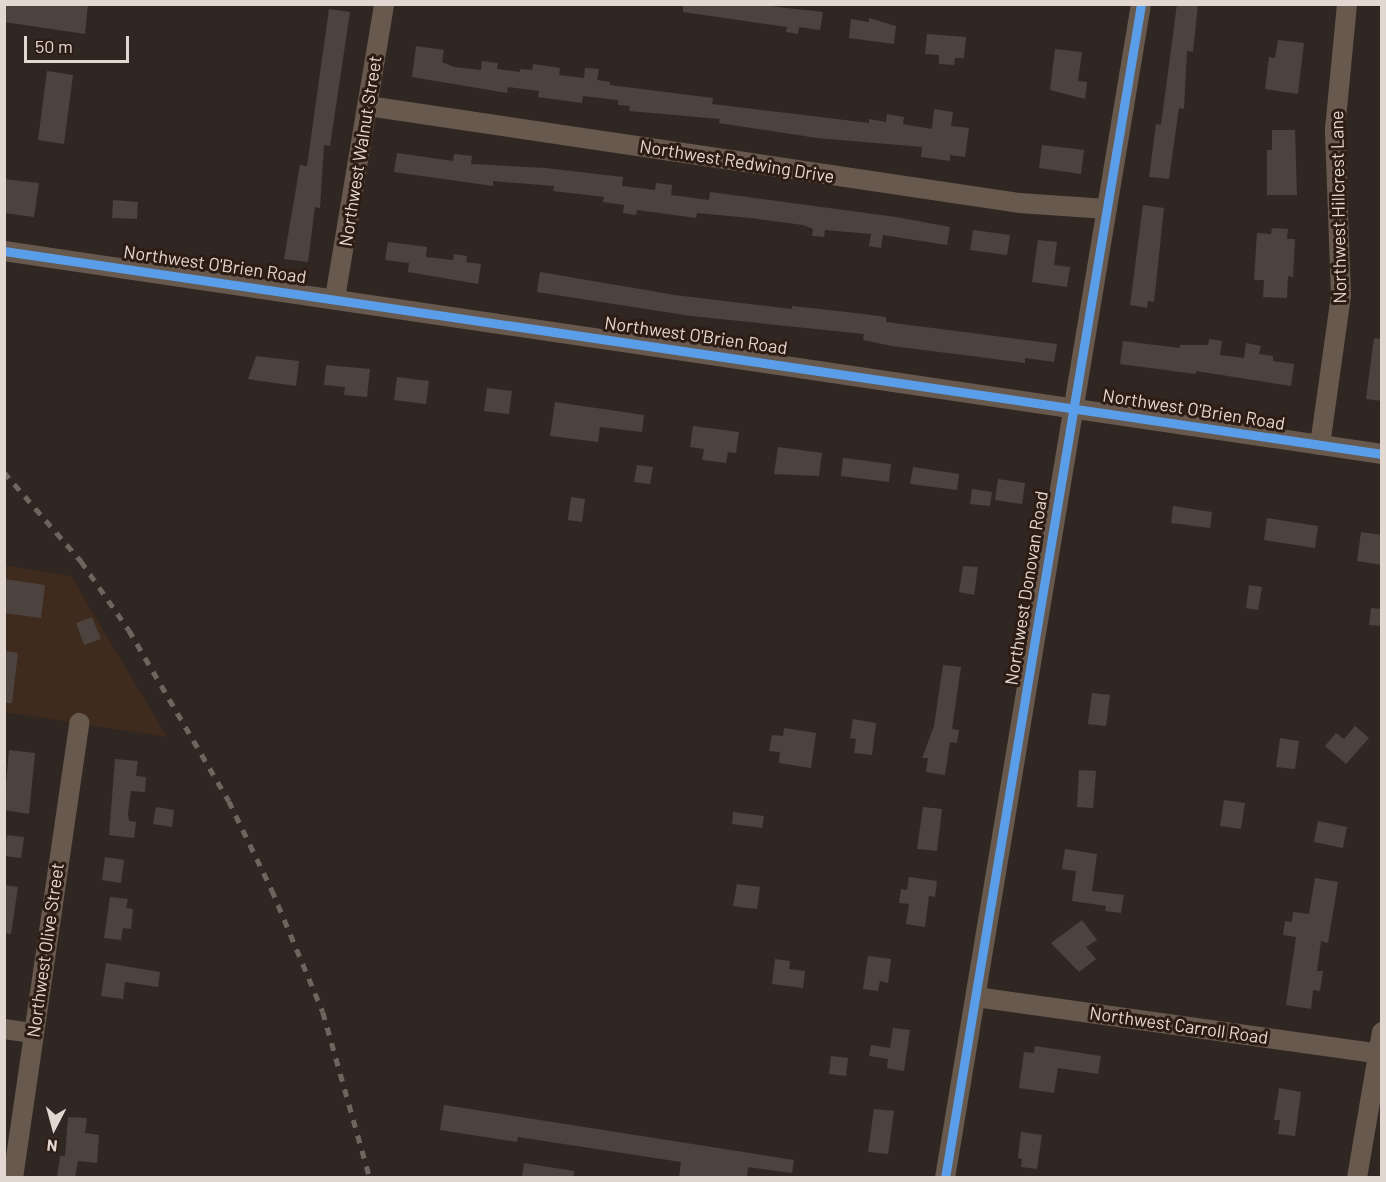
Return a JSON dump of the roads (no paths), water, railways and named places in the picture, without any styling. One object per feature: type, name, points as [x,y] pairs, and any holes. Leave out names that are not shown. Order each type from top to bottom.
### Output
[{"type":"street","name":"Northwest Walnut Street","points":[[335,298],[384,4]]},
{"type":"street","name":"Northwest Donovan Road","points":[[945,1178],[1072,408],[1142,4]]},
{"type":"street","name":"Northwest Hillcrest Lane","points":[[1320,445],[1341,295],[1335,129],[1347,4]]},
{"type":"street","name":"Northwest Redwing Drive","points":[[368,106],[1018,203],[1107,209]]},
{"type":"street","name":"Northwest O'Brien Road","points":[[4,251],[1382,454]]},
{"type":"street","name":"Northwest Olive Street","points":[[13,1178],[79,723]]},
{"type":"street","name":"Northwest Carroll Road","points":[[976,996],[1380,1054]]},
{"type":"street","points":[[4,1029],[33,1034]]},
{"type":"street","points":[[1357,1178],[1382,1032]]},
{"type":"railway","points":[[4,472],[81,561],[129,630],[229,801],[272,890],[323,1012],[370,1178]]}]
